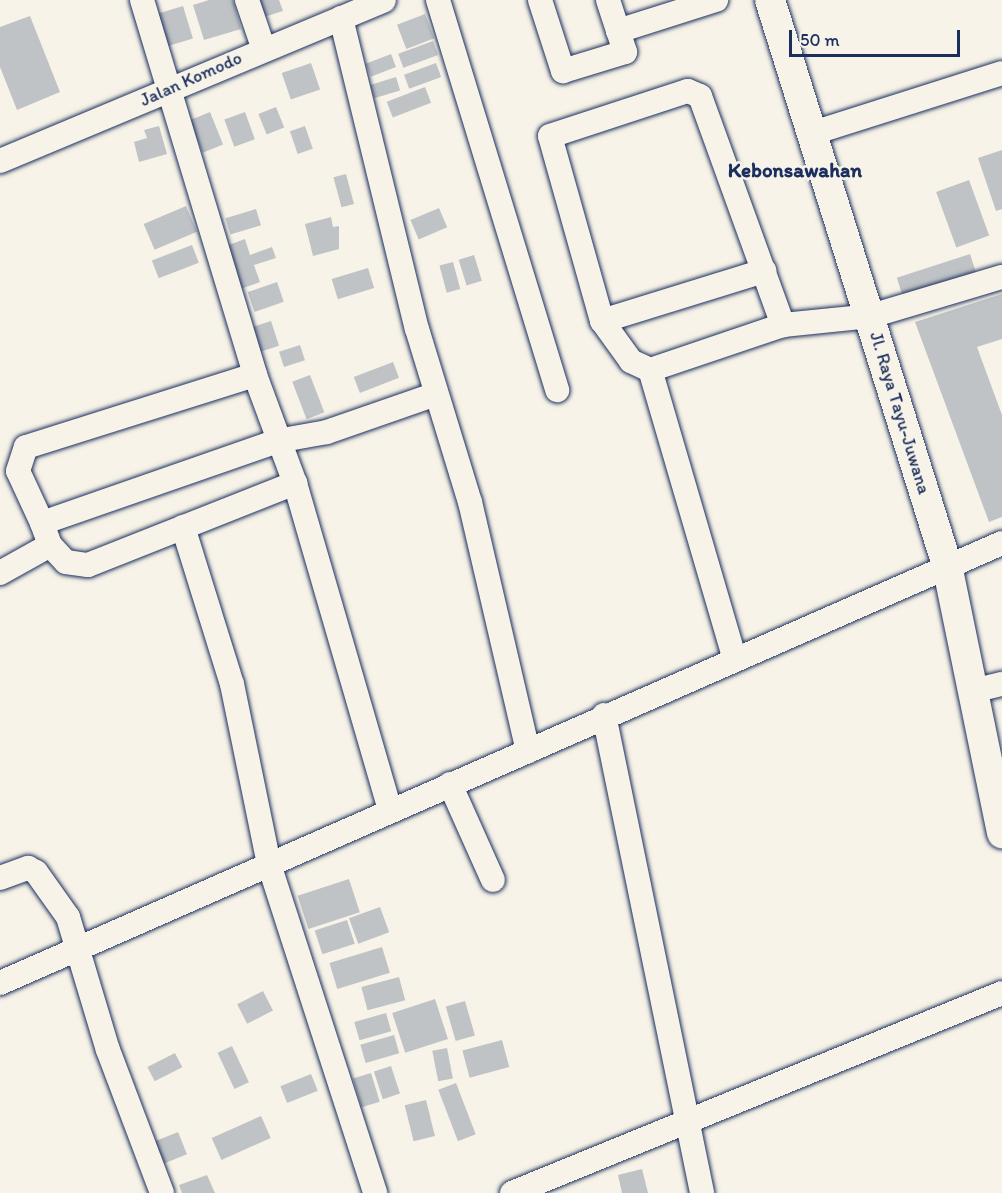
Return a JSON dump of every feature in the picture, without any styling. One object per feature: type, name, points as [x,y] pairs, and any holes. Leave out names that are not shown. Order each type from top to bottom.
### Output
[{"type":"main road","name":"Jl. Raya Tayu-Juwana","points":[[770,0],[871,316],[947,565],[1002,833]]},
{"type":"street","points":[[142,0],[172,88],[255,375],[277,441],[295,483],[390,809]]},
{"type":"street","points":[[247,0],[262,47]]},
{"type":"street","name":"Jalan Komodo","points":[[0,161],[350,9],[384,0]]},
{"type":"street","points":[[438,0],[557,390]]},
{"type":"street","points":[[540,0],[563,71],[625,52],[608,0]]},
{"type":"street","points":[[618,31],[716,0]]},
{"type":"street","points":[[350,9],[436,394],[470,502],[528,751]]},
{"type":"street","points":[[813,133],[1002,73]]},
{"type":"street","points":[[783,325],[705,102],[688,91],[550,136],[602,321],[631,361],[650,370],[783,325],[871,316],[1002,277]]},
{"type":"street","points":[[602,321],[764,272]]},
{"type":"street","points":[[650,370],[735,660]]},
{"type":"street","points":[[255,375],[26,447],[18,471],[46,534],[76,567],[295,483]]},
{"type":"street","points":[[0,573],[46,534],[277,441],[327,432],[436,394]]},
{"type":"street","points":[[183,526],[232,684],[269,864],[375,1193]]},
{"type":"street","points":[[0,983],[390,809],[528,751],[604,715],[1002,543]]},
{"type":"street","points":[[973,691],[1002,684]]},
{"type":"street","points":[[604,715],[702,1193]]},
{"type":"street","points":[[450,784],[493,880]]},
{"type":"street","points":[[0,878],[28,868],[45,878],[80,946],[108,1050],[162,1193]]},
{"type":"street","points":[[512,1193],[1002,993]]},
{"type":"building","points":[[209,0],[233,0],[241,29],[204,40],[193,5]]},
{"type":"building","points":[[252,0],[279,0],[283,11],[258,19]]},
{"type":"building","points":[[183,6],[193,39],[168,46],[158,14]]},
{"type":"building","points":[[425,14],[434,38],[406,49],[397,25]]},
{"type":"building","points":[[30,16],[60,92],[17,110],[0,67],[0,27]]},
{"type":"building","points":[[433,41],[438,55],[403,68],[398,54]]},
{"type":"building","points":[[391,54],[396,67],[371,77],[366,64]]},
{"type":"building","points":[[311,63],[320,89],[291,100],[282,73]]},
{"type":"building","points":[[436,63],[441,77],[409,89],[404,75]]},
{"type":"building","points":[[396,77],[400,90],[374,98],[370,85]]},
{"type":"building","points":[[425,87],[431,103],[393,118],[387,102]]},
{"type":"building","points":[[276,107],[284,127],[267,135],[258,114]]},
{"type":"building","points":[[210,112],[223,144],[203,153],[190,120]]},
{"type":"building","points":[[245,112],[255,139],[234,147],[224,120]]},
{"type":"building","points":[[159,126],[167,154],[139,162],[134,142],[147,138],[144,130]]},
{"type":"building","points":[[305,126],[313,149],[298,154],[290,131]]},
{"type":"building","points":[[1002,150],[1002,209],[996,211],[978,158]]},
{"type":"building","points":[[346,174],[354,204],[341,207],[333,177]]},
{"type":"building","points":[[969,180],[989,235],[956,247],[936,192]]},
{"type":"building","points":[[186,206],[197,232],[155,250],[144,224]]},
{"type":"building","points":[[439,208],[447,227],[419,239],[410,220]]},
{"type":"building","points":[[256,209],[261,225],[230,235],[225,218]]},
{"type":"building","points":[[331,217],[333,227],[339,226],[339,249],[313,256],[305,224]]},
{"type":"building","points":[[245,239],[250,255],[272,247],[276,258],[254,265],[260,282],[238,290],[223,247]]},
{"type":"building","points":[[192,245],[199,263],[159,278],[152,260]]},
{"type":"building","points":[[970,254],[979,281],[905,304],[897,278]]},
{"type":"building","points":[[474,255],[482,281],[467,285],[459,260]]},
{"type":"building","points":[[453,262],[460,289],[447,293],[439,266]]},
{"type":"building","points":[[368,268],[374,288],[338,299],[332,279]]},
{"type":"building","points":[[277,282],[284,302],[255,312],[248,292]]},
{"type":"building","points":[[1002,294],[1002,339],[977,347],[1002,415],[1002,517],[989,522],[915,322]]},
{"type":"building","points":[[271,321],[279,346],[254,354],[246,329]]},
{"type":"building","points":[[300,345],[305,360],[284,367],[279,352]]},
{"type":"building","points":[[393,362],[399,378],[360,393],[354,377]]},
{"type":"building","points":[[310,375],[324,412],[307,419],[292,382]]},
{"type":"building","points":[[349,879],[360,912],[308,929],[298,896]]},
{"type":"building","points":[[380,907],[389,932],[358,944],[349,918]]},
{"type":"building","points":[[347,920],[355,944],[322,954],[315,931]]},
{"type":"building","points":[[382,947],[390,973],[337,989],[329,963]]},
{"type":"building","points":[[399,977],[405,1000],[368,1010],[361,987]]},
{"type":"building","points":[[263,991],[273,1011],[247,1024],[237,1004]]},
{"type":"building","points":[[435,999],[448,1039],[405,1053],[392,1013]]},
{"type":"building","points":[[465,1001],[475,1036],[456,1041],[446,1007]]},
{"type":"building","points":[[386,1013],[391,1031],[360,1040],[354,1022]]},
{"type":"building","points":[[394,1035],[399,1053],[366,1063],[360,1045]]},
{"type":"building","points":[[502,1040],[509,1067],[470,1078],[462,1051]]},
{"type":"building","points":[[232,1046],[249,1082],[234,1089],[217,1053]]},
{"type":"building","points":[[447,1048],[453,1078],[438,1081],[432,1051]]},
{"type":"building","points":[[175,1053],[182,1067],[155,1081],[147,1067]]},
{"type":"building","points":[[391,1066],[400,1094],[383,1099],[374,1072]]},
{"type":"building","points":[[371,1073],[380,1102],[362,1107],[353,1079]]},
{"type":"building","points":[[311,1074],[318,1091],[287,1103],[280,1086]]},
{"type":"building","points":[[456,1083],[476,1134],[458,1141],[438,1090]]},
{"type":"building","points":[[426,1100],[435,1136],[414,1141],[405,1105]]},
{"type":"building","points":[[261,1116],[271,1138],[221,1160],[212,1138]]},
{"type":"building","points":[[178,1132],[187,1154],[157,1166],[148,1144]]},
{"type":"building","points":[[642,1169],[648,1193],[622,1193],[618,1175]]},
{"type":"building","points":[[207,1175],[215,1193],[182,1193],[179,1185]]},
{"type":"district","name":"Kebonsawahan","points":[[795,170]]}]
